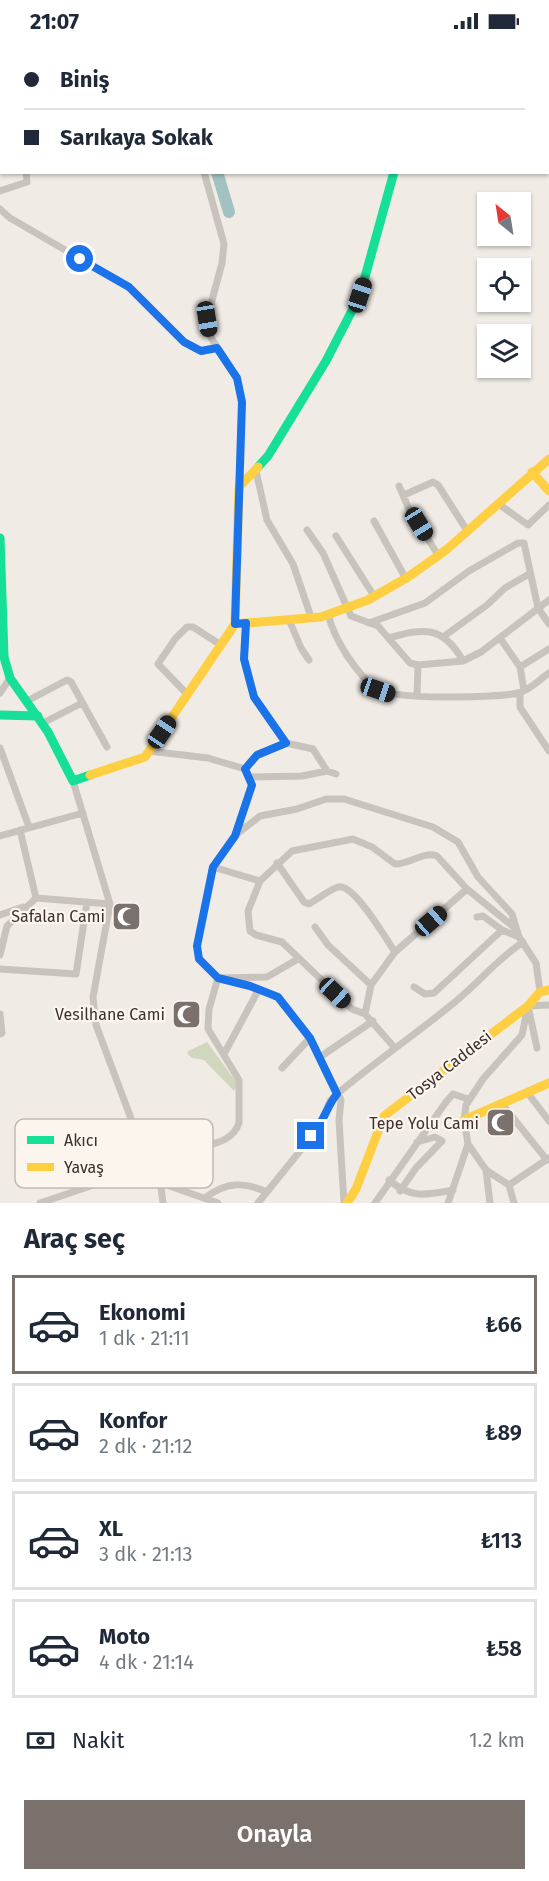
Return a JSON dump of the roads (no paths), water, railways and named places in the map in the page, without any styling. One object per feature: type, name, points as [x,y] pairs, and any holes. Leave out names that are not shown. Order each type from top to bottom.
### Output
[{"type":"street","points":[[0,191],[27,182],[26,174]]},
{"type":"street","points":[[73,780],[145,757],[235,624],[242,402],[237,378],[210,336],[207,319],[222,263],[224,244],[205,174]]},
{"type":"street","points":[[239,486],[268,456],[326,360],[360,295],[393,174]]},
{"type":"street","points":[[0,209],[10,218],[129,287],[184,342],[201,351],[217,348]]},
{"type":"street","points":[[235,624],[290,622],[347,609],[374,596],[406,579],[468,532],[500,506],[532,472],[549,459]]},
{"type":"street","points":[[256,471],[267,520],[293,564],[310,617]]},
{"type":"street","points":[[532,472],[549,491]]},
{"type":"street","points":[[404,495],[433,483],[438,485],[468,532]]},
{"type":"street","points":[[399,486],[409,508],[438,555]]},
{"type":"street","points":[[500,506],[519,516],[528,525],[549,505]]},
{"type":"street","points":[[374,521],[406,579]]},
{"type":"street","points":[[307,530],[323,553],[351,616],[378,626],[410,663],[418,665],[463,661],[500,638],[549,600]]},
{"type":"street","points":[[336,536],[374,596]]},
{"type":"street","points":[[0,538],[4,657],[10,678],[40,720],[73,780],[110,904],[93,997],[96,1025],[132,1119]]},
{"type":"street","points":[[369,623],[426,603],[469,571],[518,543],[524,543],[538,608],[549,624]]},
{"type":"street","points":[[443,637],[487,605],[505,588],[529,574]]},
{"type":"street","points":[[327,614],[330,625],[358,671],[378,690],[392,694],[417,696],[522,692],[549,673]]},
{"type":"street","points":[[290,622],[309,660]]},
{"type":"street","points":[[246,623],[244,659],[254,697],[286,743]]},
{"type":"street","points":[[188,694],[159,664],[175,639],[187,627],[193,627],[221,645]]},
{"type":"street","points":[[388,638],[416,630],[430,630],[443,637],[463,661]]},
{"type":"street","points":[[500,638],[520,667],[522,692],[520,707],[549,751]]},
{"type":"street","points":[[520,667],[549,650]]},
{"type":"street","points":[[417,696],[418,665]]},
{"type":"street","points":[[0,693],[10,678]]},
{"type":"street","points":[[27,701],[67,680],[71,682],[107,747]]},
{"type":"street","points":[[0,715],[40,720],[82,703]]},
{"type":"street","points":[[245,769],[257,755],[286,743],[313,749],[327,771]]},
{"type":"street","points":[[0,748],[29,827]]},
{"type":"street","points":[[149,751],[208,758],[245,769],[249,777],[252,785],[235,836],[213,867],[197,946],[199,959],[218,978],[259,989],[278,997],[310,1038],[341,1100],[339,1120],[345,1203]]},
{"type":"street","points":[[249,777],[302,776],[327,771],[336,774]]},
{"type":"street","name":"Tosya Caddesi","points":[[235,836],[260,816],[297,810],[326,799],[344,799],[415,819],[458,842],[478,877],[512,914],[521,939],[536,963],[545,991],[384,1116],[356,1189],[345,1203]]},
{"type":"street","points":[[0,836],[83,813]]},
{"type":"street","points":[[20,830],[36,898]]},
{"type":"street","points":[[394,1047],[373,1021],[365,1014],[352,1009],[282,942],[256,935],[250,931],[248,911],[260,881],[277,863],[300,847],[353,839],[372,847],[395,864],[411,862],[428,855],[437,856],[467,890],[516,928]]},
{"type":"street","points":[[277,863],[304,902],[309,904],[339,887],[348,888],[395,952]]},
{"type":"street","points":[[213,867],[260,881]]},
{"type":"street","points":[[365,1014],[371,985],[395,952],[467,890]]},
{"type":"street","points":[[0,955],[7,926],[25,906],[36,898],[110,904]]},
{"type":"street","points":[[0,969],[76,974],[87,902]]},
{"type":"street","points":[[0,915],[25,906]]},
{"type":"street","points":[[258,1203],[265,1191],[321,1125],[330,1101],[394,1047],[450,1007],[521,939],[502,930],[489,919],[477,917]]},
{"type":"street","points":[[315,927],[328,945],[371,985]]},
{"type":"street","points":[[414,987],[425,994],[434,993],[502,930]]},
{"type":"street","points":[[218,978],[267,977],[298,959]]},
{"type":"street","points":[[213,1143],[227,1138],[237,1129],[239,1123],[239,1080],[224,1054],[211,1038],[207,1022],[218,978]]},
{"type":"street","points":[[224,1054],[259,989]]},
{"type":"street","points":[[528,1006],[549,1005]]},
{"type":"street","points":[[528,1006],[537,1048]]},
{"type":"street","points":[[514,1203],[509,1185],[486,1170],[468,1144],[464,1120],[468,1099],[522,1035],[528,1006]]},
{"type":"street","points":[[0,1014],[2,1033],[0,1034]]},
{"type":"street","points":[[320,1057],[373,1021]]},
{"type":"street","points":[[282,1068],[310,1038]]},
{"type":"street","points":[[464,1120],[549,1083]]},
{"type":"street","points":[[527,1092],[549,1121]]},
{"type":"street","points":[[375,1203],[389,1180],[453,1094],[468,1099]]},
{"type":"street","points":[[501,1103],[548,1159],[509,1185]]},
{"type":"street","points":[[400,1191],[416,1168],[442,1141],[435,1137],[417,1142]]},
{"type":"street","points":[[448,1203],[468,1144]]},
{"type":"street","points":[[486,1170],[490,1203]]},
{"type":"street","points":[[389,1180],[400,1191],[423,1195],[453,1190]]},
{"type":"street","points":[[206,1197],[219,1188],[236,1183],[265,1191]]},
{"type":"street","points":[[40,1203],[88,1188]]},
{"type":"street","points":[[51,1203],[94,1188]]},
{"type":"street","points":[[161,1188],[163,1203]]},
{"type":"street","points":[[176,1188],[218,1203]]},
{"type":"waterway","points":[[218,174],[229,212]]},
{"type":"place","name":"Safalan Cami","points":[[126,916]]},
{"type":"place","name":"Vesilhane Cami","points":[[186,1014]]},
{"type":"place","name":"Tepe Yolu Cami","points":[[500,1123]]}]
